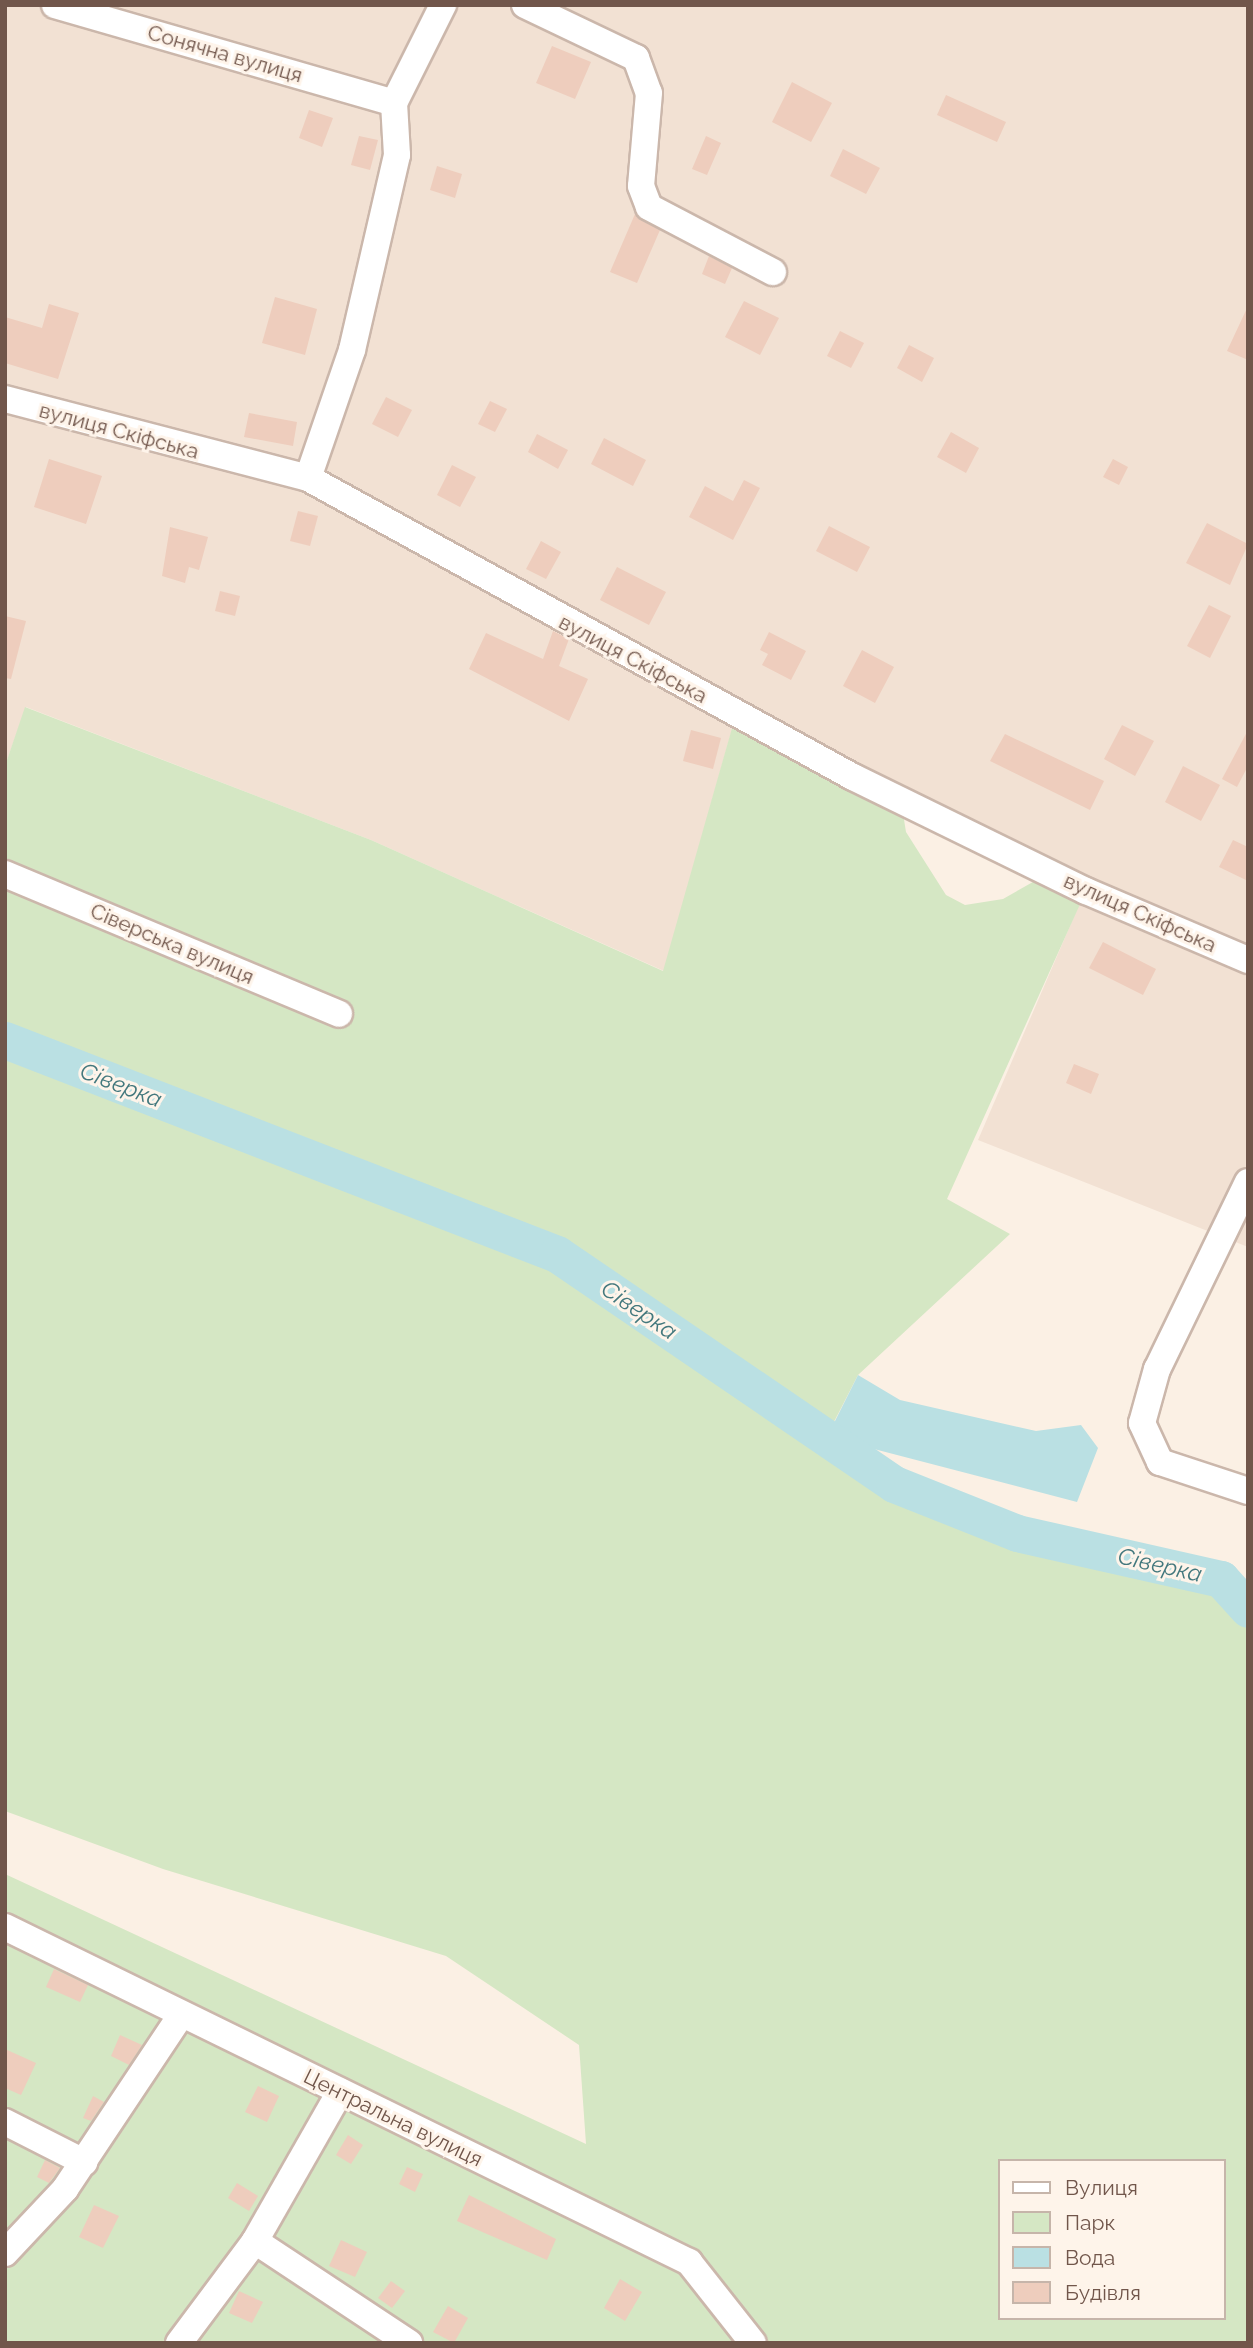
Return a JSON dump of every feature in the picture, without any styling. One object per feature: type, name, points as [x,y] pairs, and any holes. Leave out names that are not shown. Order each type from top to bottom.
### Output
[{"type":"street","name":"Сонячна вулиця","points":[[55,5],[394,103]]},
{"type":"street","points":[[308,478],[352,350],[394,169],[394,103],[443,5]]},
{"type":"street","points":[[525,5],[636,58],[649,93],[641,186],[649,207],[773,272]]},
{"type":"street","name":"вулиця Скіфська","points":[[5,400],[308,478],[853,777],[1086,891],[1248,960]]},
{"type":"street","name":"Сіверська вулиця","points":[[5,874],[339,1014]]},
{"type":"street","points":[[1248,1182],[1157,1369],[1142,1423],[1160,1462],[1248,1490]]},
{"type":"street","name":"Центральна вулиця","points":[[5,1927],[689,2262],[753,2343]]},
{"type":"street","points":[[5,2253],[84,2162],[181,2015]]},
{"type":"street","points":[[179,2343],[255,2241],[340,2092]]},
{"type":"street","points":[[5,2122],[84,2162]]},
{"type":"street","points":[[255,2241],[409,2343]]},
{"type":"shaded area","points":[[5,5],[1248,5],[1248,1247],[978,1140],[1085,891],[736,715],[664,971],[371,840],[26,707],[5,766]]},
{"type":"green space","points":[[25,707],[371,840],[663,971],[736,714],[901,801],[906,832],[946,895],[965,905],[1003,899],[1040,878],[1086,891],[947,1199],[1010,1234],[858,1375],[819,1451],[1017,1533],[1221,1579],[1248,1601],[1248,2343],[5,2343],[5,1874],[586,2144],[579,2045],[446,1956],[163,1869],[5,1811],[5,766]]},
{"type":"water","points":[[858,1375],[900,1400],[1036,1431],[1081,1425],[1098,1448],[1077,1502],[874,1449],[831,1429]]},
{"type":"building","points":[[552,46],[591,62],[575,99],[536,83]]},
{"type":"building","points":[[792,82],[832,103],[811,142],[772,122]]},
{"type":"building","points":[[946,95],[1006,122],[997,142],[937,115]]},
{"type":"building","points":[[309,110],[333,118],[322,147],[299,138]]},
{"type":"building","points":[[359,136],[378,140],[370,170],[351,165]]},
{"type":"building","points":[[706,136],[721,143],[707,175],[692,169]]},
{"type":"building","points":[[843,149],[880,168],[866,194],[830,176]]},
{"type":"building","points":[[437,166],[462,174],[455,198],[430,190]]},
{"type":"building","points":[[635,214],[660,230],[637,283],[610,272]]},
{"type":"building","points":[[709,256],[732,268],[725,284],[702,274]]},
{"type":"building","points":[[275,297],[317,309],[305,355],[262,343]]},
{"type":"building","points":[[744,301],[779,318],[760,355],[725,337]]},
{"type":"building","points":[[49,304],[79,313],[58,379],[5,363],[5,317],[42,328]]},
{"type":"building","points":[[1248,306],[1248,360],[1227,351]]},
{"type":"building","points":[[840,331],[864,343],[851,368],[827,356]]},
{"type":"building","points":[[909,345],[934,358],[922,382],[897,368]]},
{"type":"building","points":[[386,397],[412,410],[398,437],[372,424]]},
{"type":"building","points":[[490,401],[507,409],[495,432],[478,424]]},
{"type":"building","points":[[249,413],[297,422],[293,446],[244,437]]},
{"type":"building","points":[[951,432],[979,448],[966,473],[937,457]]},
{"type":"building","points":[[537,434],[568,450],[558,469],[528,452]]},
{"type":"building","points":[[604,438],[646,460],[633,486],[591,464]]},
{"type":"building","points":[[49,459],[102,476],[86,524],[34,507]]},
{"type":"building","points":[[1113,459],[1128,467],[1119,485],[1103,477]]},
{"type":"building","points":[[452,465],[476,477],[460,507],[437,495]]},
{"type":"building","points":[[744,480],[760,488],[733,540],[689,517],[705,486],[733,501]]},
{"type":"building","points":[[298,511],[318,516],[310,546],[290,541]]},
{"type":"building","points":[[1207,523],[1248,544],[1230,585],[1186,563]]},
{"type":"building","points":[[829,526],[870,547],[857,572],[816,551]]},
{"type":"building","points":[[170,527],[208,537],[199,570],[189,567],[185,583],[162,576]]},
{"type":"building","points":[[541,541],[561,552],[546,579],[526,569]]},
{"type":"building","points":[[617,567],[666,592],[649,625],[600,600]]},
{"type":"building","points":[[220,591],[240,596],[235,616],[215,611]]},
{"type":"building","points":[[1209,605],[1231,616],[1210,658],[1187,646]]},
{"type":"building","points":[[5,616],[26,621],[11,679],[5,678]]},
{"type":"building","points":[[553,631],[569,639],[559,666],[588,679],[569,721],[469,669],[486,633],[543,659]]},
{"type":"building","points":[[769,632],[806,651],[791,680],[762,665],[768,654],[760,650]]},
{"type":"building","points":[[862,650],[894,667],[875,703],[843,686]]},
{"type":"building","points":[[1122,725],[1154,741],[1135,776],[1104,759]]},
{"type":"building","points":[[691,730],[721,738],[713,769],[683,761]]},
{"type":"building","points":[[1248,730],[1248,766],[1237,787],[1222,779]]},
{"type":"building","points":[[1005,734],[1104,781],[1090,810],[990,761]]},
{"type":"building","points":[[1183,766],[1220,785],[1201,821],[1165,802]]},
{"type":"building","points":[[1233,840],[1248,847],[1248,881],[1219,867]]},
{"type":"building","points":[[1103,942],[1156,969],[1143,995],[1089,968]]},
{"type":"building","points":[[1074,1064],[1099,1074],[1091,1094],[1066,1083]]},
{"type":"building","points":[[54,1969],[88,1985],[80,2002],[46,1987]]},
{"type":"building","points":[[120,2035],[142,2045],[129,2065],[111,2056]]},
{"type":"building","points":[[5,2049],[36,2063],[21,2095],[5,2088]]},
{"type":"building","points":[[258,2086],[279,2096],[267,2122],[245,2112]]},
{"type":"building","points":[[93,2096],[104,2102],[91,2121],[83,2118]]},
{"type":"building","points":[[348,2135],[363,2145],[351,2164],[336,2155]]},
{"type":"building","points":[[45,2160],[60,2168],[49,2183],[37,2177]]},
{"type":"building","points":[[407,2167],[423,2174],[415,2192],[399,2184]]},
{"type":"building","points":[[237,2183],[258,2196],[249,2211],[228,2198]]},
{"type":"building","points":[[469,2195],[556,2239],[547,2260],[457,2221]]},
{"type":"building","points":[[94,2205],[119,2216],[103,2248],[79,2237]]},
{"type":"building","points":[[341,2240],[367,2252],[355,2277],[329,2266]]},
{"type":"building","points":[[620,2279],[642,2292],[625,2321],[604,2308]]},
{"type":"building","points":[[391,2281],[405,2291],[392,2308],[378,2298]]},
{"type":"building","points":[[239,2291],[263,2302],[252,2323],[229,2313]]},
{"type":"building","points":[[448,2306],[468,2318],[454,2343],[433,2332]]},
{"type":"waterway","name":"Сіверка","points":[[5,1040],[557,1254],[894,1484],[1017,1533],[1221,1579],[1248,1609]]}]
